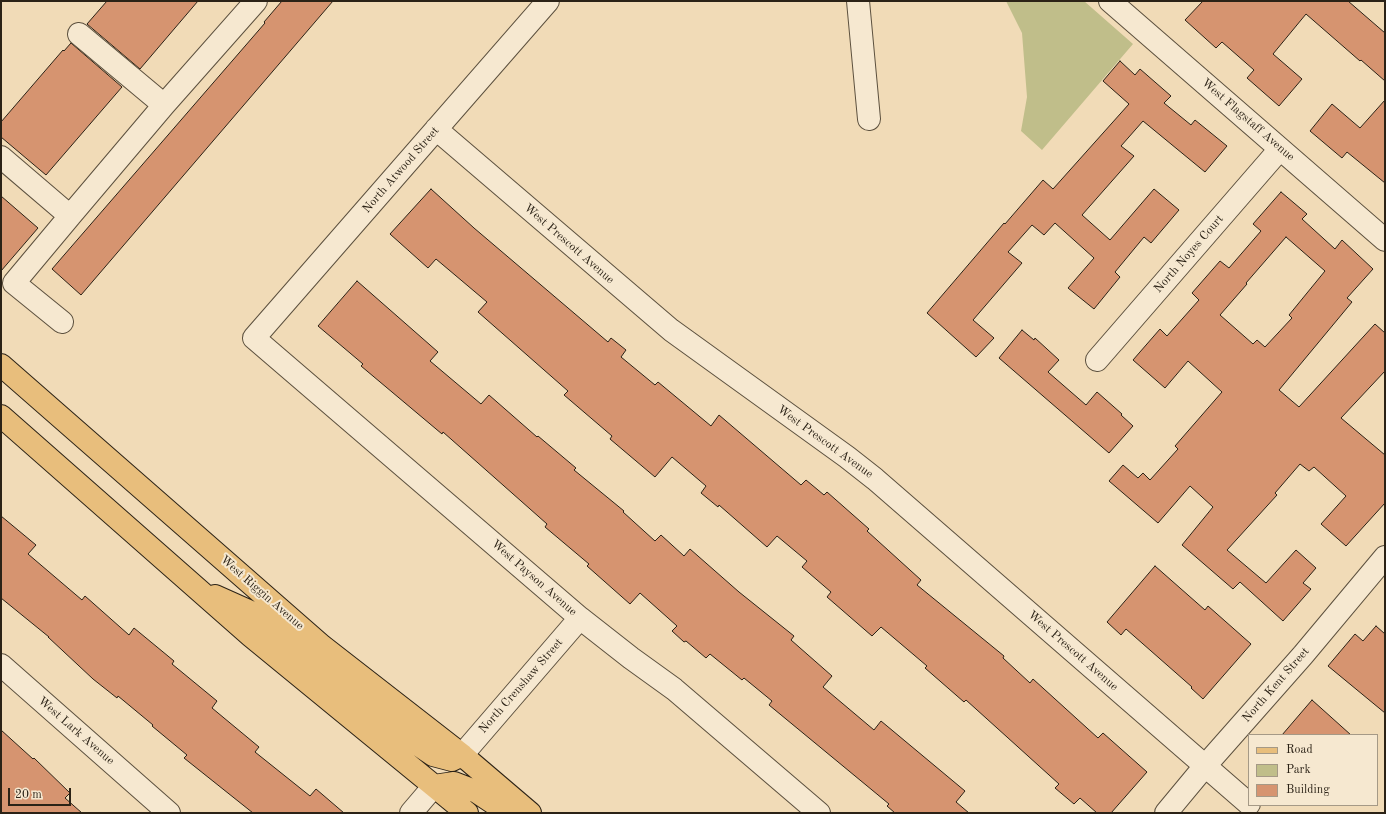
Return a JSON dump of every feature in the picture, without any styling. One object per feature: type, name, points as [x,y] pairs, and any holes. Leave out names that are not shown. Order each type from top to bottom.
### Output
[{"type":"main road","name":"West Riggin Avenue","points":[[1,365],[322,646],[462,754],[530,813]]},
{"type":"main road","points":[[1,416],[251,636],[467,813]]},
{"type":"main road","points":[[196,588],[253,613],[402,734],[433,755],[452,760],[462,754]]},
{"type":"main road","points":[[434,786],[454,783],[477,792],[506,813]]},
{"type":"street","name":"North Atwood Street","points":[[254,338],[548,1]]},
{"type":"street","points":[[858,1],[869,119]]},
{"type":"street","name":"West Flagstaff Avenue","points":[[1110,1],[1385,240]]},
{"type":"street","points":[[62,322],[14,283],[250,3]]},
{"type":"street","points":[[79,34],[164,106]]},
{"type":"street","name":"West Prescott Avenue","points":[[436,129],[670,330],[848,457],[875,479],[1248,803]]},
{"type":"street","name":"North Noyes Court","points":[[1097,360],[1280,149]]},
{"type":"street","points":[[1,157],[70,216]]},
{"type":"street","name":"West Payson Avenue","points":[[254,338],[580,618],[674,689],[819,813]]},
{"type":"street","name":"North Kent Street","points":[[1166,813],[1205,766],[1303,655],[1385,557]]},
{"type":"street","name":"North Crenshaw Street","points":[[462,754],[580,618]]},
{"type":"street","name":"West Lark Avenue","points":[[1,665],[169,813]]},
{"type":"street","points":[[411,813],[434,786]]},
{"type":"street","name":"West Prescott Avenue","points":[[1251,806],[1259,813]]},
{"type":"green space","points":[[1006,1],[1084,1],[1133,44],[1042,150],[1021,131],[1027,97],[1022,33]]},
{"type":"building","points":[[107,1],[198,1],[140,69],[87,24]]},
{"type":"building","points":[[282,1],[333,1],[81,295],[52,269],[265,23],[264,22]]},
{"type":"building","points":[[1203,1],[1348,1],[1385,33],[1385,81],[1306,14],[1273,54],[1302,79],[1279,106],[1247,78],[1254,70],[1222,42],[1216,48],[1185,20]]},
{"type":"building","points":[[71,43],[122,87],[46,175],[1,137],[1,122],[63,50],[64,51]]},
{"type":"building","points":[[1120,61],[1135,75],[1140,69],[1171,96],[1164,103],[1191,125],[1195,120],[1227,146],[1205,172],[1143,121],[1121,146],[1134,156],[1082,215],[1110,240],[1154,189],[1179,210],[1151,243],[1144,237],[1115,272],[1120,277],[1094,309],[1068,288],[1094,258],[1055,223],[1044,235],[1032,225],[1008,252],[1022,263],[973,320],[994,338],[976,357],[927,313],[1043,180],[1053,189],[1129,104],[1103,81]]},
{"type":"building","points":[[1385,100],[1385,183],[1347,152],[1342,158],[1310,131],[1332,104],[1360,128]]},
{"type":"building","points":[[431,189],[474,228],[608,342],[611,338],[626,350],[621,357],[655,385],[658,382],[711,426],[719,415],[801,485],[806,480],[824,495],[827,492],[869,529],[867,531],[921,580],[917,585],[1004,656],[1003,658],[1030,683],[1033,679],[1098,738],[1103,733],[1147,772],[1111,813],[1097,813],[1080,798],[1074,804],[1055,788],[1059,784],[966,700],[964,702],[925,668],[927,666],[881,627],[872,636],[827,597],[831,592],[802,567],[807,561],[777,536],[767,547],[719,505],[718,507],[701,493],[706,486],[672,457],[655,477],[610,439],[612,436],[564,395],[568,391],[478,312],[487,302],[436,259],[428,268],[390,234]]},
{"type":"building","points":[[1281,192],[1307,214],[1302,219],[1335,249],[1342,240],[1373,269],[1347,298],[1352,302],[1279,390],[1299,407],[1375,324],[1385,333],[1385,371],[1341,418],[1385,455],[1385,503],[1346,546],[1321,524],[1346,496],[1314,467],[1309,471],[1300,464],[1275,493],[1277,495],[1227,550],[1266,583],[1296,550],[1316,568],[1303,583],[1311,589],[1283,621],[1240,582],[1233,589],[1182,545],[1213,507],[1190,486],[1158,523],[1109,481],[1123,465],[1138,478],[1143,473],[1150,480],[1178,449],[1175,446],[1222,392],[1188,361],[1165,388],[1133,360],[1160,329],[1167,336],[1199,300],[1192,293],[1220,261],[1229,268],[1261,231],[1253,224]],"holes":[[[1286,237],[1325,271],[1289,315],[1292,318],[1265,347],[1257,340],[1253,344],[1220,315]]]},
{"type":"building","points":[[1,196],[38,228],[1,271]]},
{"type":"building","points":[[357,281],[438,352],[430,361],[481,404],[489,395],[537,437],[538,436],[576,468],[574,470],[624,511],[623,512],[655,541],[661,535],[684,556],[690,549],[739,592],[794,636],[791,640],[832,676],[823,687],[874,730],[881,721],[965,791],[956,802],[969,813],[895,813],[887,806],[889,804],[769,705],[772,701],[744,678],[742,680],[710,654],[706,658],[686,641],[684,642],[672,631],[677,626],[640,593],[630,604],[587,566],[589,564],[545,527],[547,524],[443,432],[442,434],[361,366],[363,364],[318,326]]},
{"type":"building","points":[[1022,330],[1034,340],[1035,338],[1059,360],[1048,372],[1086,405],[1097,392],[1133,426],[1109,453],[999,358]]},
{"type":"building","points":[[1,516],[36,545],[28,554],[82,600],[85,596],[129,635],[134,628],[174,661],[172,664],[217,701],[212,708],[259,747],[255,752],[310,796],[316,789],[344,813],[253,813],[184,758],[187,755],[152,726],[153,725],[118,696],[117,698],[93,679],[49,637],[1,598]]},
{"type":"building","points":[[1155,566],[1205,610],[1208,606],[1251,644],[1203,699],[1191,688],[1192,687],[1126,629],[1121,635],[1107,622]]},
{"type":"building","points":[[1376,626],[1385,634],[1385,713],[1328,666],[1355,634],[1363,641]]},
{"type":"building","points":[[1312,700],[1350,734],[1283,734]]},
{"type":"building","points":[[1,730],[33,759],[34,758],[70,793],[65,798],[82,813],[1,813]]}]
